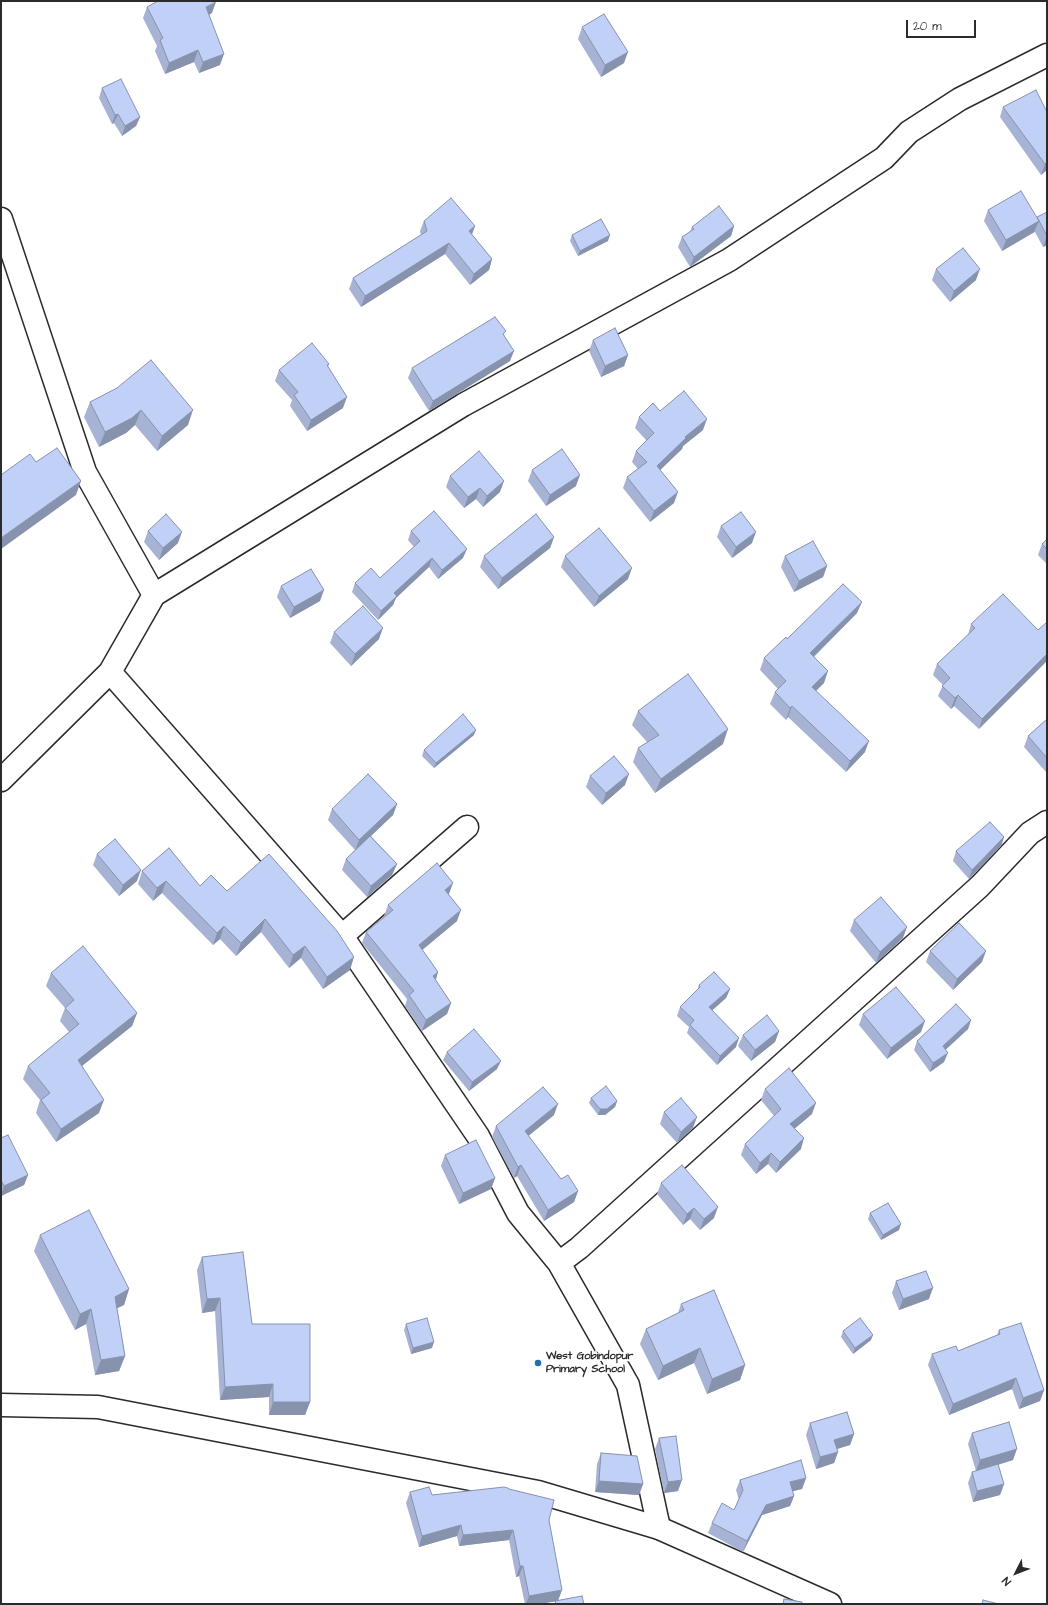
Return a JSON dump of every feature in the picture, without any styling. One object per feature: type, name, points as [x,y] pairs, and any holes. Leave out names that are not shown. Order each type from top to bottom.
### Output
[{"type":"street","points":[[1,780],[110,672],[154,595],[463,405],[730,260],[884,158],[909,132],[960,99],[1047,55]]},
{"type":"street","points":[[1,219],[85,472],[154,595]]},
{"type":"street","points":[[110,672],[342,936],[478,1136],[518,1213],[559,1263],[628,1385],[659,1528]]},
{"type":"street","points":[[559,1263],[579,1248],[980,886],[1030,833],[1047,822]]},
{"type":"street","points":[[342,936],[467,827]]},
{"type":"street","points":[[1,1405],[98,1407],[538,1492],[659,1528],[830,1604]]},
{"type":"building","points":[[158,1],[215,1],[216,2],[206,7],[224,54],[203,62],[198,50],[169,63],[160,40],[163,38],[147,7]]},
{"type":"building","points":[[604,14],[628,52],[605,65],[582,27]]},
{"type":"building","points":[[121,79],[140,117],[125,126],[118,114],[115,115],[102,88]]},
{"type":"building","points":[[1036,90],[1047,112],[1047,162],[1045,164],[1003,107]]},
{"type":"building","points":[[1021,191],[1039,221],[1006,240],[988,210]]},
{"type":"building","points":[[451,198],[475,226],[469,231],[492,259],[474,274],[449,243],[365,296],[353,278],[427,231],[424,221]]},
{"type":"building","points":[[719,206],[734,226],[694,257],[682,237],[694,229],[692,227]]},
{"type":"building","points":[[1047,212],[1047,236],[1037,217]]},
{"type":"building","points":[[601,219],[610,235],[580,251],[572,235]]},
{"type":"building","points":[[963,248],[980,269],[954,291],[936,269]]},
{"type":"building","points":[[495,317],[506,331],[503,334],[514,351],[433,401],[412,368]]},
{"type":"building","points":[[615,328],[628,355],[605,366],[593,340]]},
{"type":"building","points":[[312,343],[329,364],[327,365],[347,397],[311,420],[294,395],[298,392],[279,370]]},
{"type":"building","points":[[151,360],[193,410],[162,436],[141,410],[132,418],[105,432],[90,402],[117,388]]},
{"type":"building","points":[[684,391],[707,419],[685,437],[686,438],[657,466],[678,492],[654,511],[627,477],[647,462],[636,451],[654,433],[639,417],[653,403],[660,411]]},
{"type":"building","points":[[57,448],[81,481],[1,538],[1,475],[30,454],[36,462]]},
{"type":"building","points":[[562,449],[580,475],[550,495],[532,470]]},
{"type":"building","points":[[479,451],[504,481],[487,496],[480,488],[468,497],[450,476]]},
{"type":"building","points":[[434,511],[467,549],[442,570],[432,558],[394,593],[397,596],[381,611],[355,583],[371,568],[380,578],[420,541],[411,531]]},
{"type":"building","points":[[741,512],[756,532],[736,547],[721,526]]},
{"type":"building","points":[[166,514],[182,532],[163,548],[148,531]]},
{"type":"building","points":[[536,514],[554,537],[502,578],[484,556]]},
{"type":"building","points":[[599,528],[632,568],[599,596],[565,556]]},
{"type":"building","points":[[1047,539],[1047,549],[1042,544]]},
{"type":"building","points":[[813,541],[827,566],[799,581],[785,556]]},
{"type":"building","points":[[311,569],[324,590],[294,607],[281,586]]},
{"type":"building","points":[[843,584],[862,602],[810,653],[828,671],[812,687],[869,741],[850,761],[792,706],[790,708],[775,692],[786,681],[764,658],[786,637],[787,639]]},
{"type":"building","points":[[1003,594],[1038,630],[1047,622],[1047,654],[982,719],[958,695],[955,698],[942,686],[950,678],[937,664],[975,628],[971,624]]},
{"type":"building","points":[[363,606],[383,628],[355,654],[334,632]]},
{"type":"building","points":[[688,674],[728,729],[661,779],[638,748],[659,735],[638,711]]},
{"type":"building","points":[[463,714],[476,730],[436,763],[424,750]]},
{"type":"building","points":[[1047,719],[1047,758],[1028,736]]},
{"type":"building","points":[[614,756],[629,774],[606,793],[590,776]]},
{"type":"building","points":[[368,774],[397,804],[359,840],[332,809]]},
{"type":"building","points":[[990,822],[1004,837],[972,870],[956,851]]},
{"type":"building","points":[[370,836],[397,864],[371,886],[346,859]]},
{"type":"building","points":[[115,839],[141,870],[123,885],[97,854]]},
{"type":"building","points":[[169,848],[200,886],[211,875],[227,891],[269,854],[337,931],[354,957],[327,977],[305,946],[293,955],[265,919],[241,943],[224,926],[217,933],[166,881],[157,888],[142,871]]},
{"type":"building","points":[[437,863],[453,883],[445,890],[461,910],[419,945],[438,972],[433,976],[451,1003],[426,1020],[409,995],[414,991],[366,932],[393,910],[388,905]]},
{"type":"building","points":[[881,897],[907,927],[880,952],[854,920]]},
{"type":"building","points":[[959,923],[986,951],[957,979],[930,951]]},
{"type":"building","points":[[83,946],[137,1013],[78,1060],[104,1100],[61,1129],[41,1100],[50,1093],[28,1066],[79,1024],[65,1008],[74,1000],[51,973]]},
{"type":"building","points":[[714,972],[730,989],[709,1007],[739,1038],[720,1056],[690,1025],[694,1020],[680,1007],[700,987],[699,985]]},
{"type":"building","points":[[896,987],[925,1021],[891,1048],[863,1014]]},
{"type":"building","points":[[956,1004],[971,1020],[943,1046],[948,1053],[933,1063],[917,1041]]},
{"type":"building","points":[[767,1015],[779,1031],[755,1050],[743,1035]]},
{"type":"building","points":[[474,1029],[501,1061],[472,1082],[447,1052]]},
{"type":"building","points":[[789,1068],[816,1103],[790,1124],[804,1138],[780,1162],[771,1153],[760,1163],[745,1144],[781,1109],[765,1089]]},
{"type":"building","points":[[606,1086],[617,1101],[607,1109],[600,1109],[591,1098]]},
{"type":"building","points":[[543,1087],[558,1104],[525,1131],[561,1179],[568,1175],[578,1191],[548,1210],[521,1165],[518,1167],[496,1126]]},
{"type":"building","points":[[681,1098],[697,1117],[681,1132],[664,1112]]},
{"type":"building","points":[[8,1135],[28,1175],[4,1186],[1,1180],[1,1138]]},
{"type":"building","points":[[476,1140],[495,1178],[463,1193],[445,1155]]},
{"type":"building","points":[[682,1165],[718,1207],[704,1219],[694,1208],[687,1214],[661,1183]]},
{"type":"building","points":[[888,1203],[901,1224],[883,1235],[870,1213]]},
{"type":"building","points":[[89,1210],[129,1289],[115,1297],[125,1356],[101,1360],[91,1309],[80,1314],[40,1235]]},
{"type":"building","points":[[243,1252],[252,1324],[310,1324],[310,1402],[273,1402],[273,1384],[225,1387],[220,1298],[207,1299],[202,1257]]},
{"type":"building","points":[[926,1271],[933,1288],[903,1299],[896,1281]]},
{"type":"building","points":[[714,1290],[745,1365],[712,1379],[700,1348],[663,1366],[646,1329],[684,1310],[681,1304]]},
{"type":"building","points":[[427,1318],[434,1342],[413,1348],[406,1324]]},
{"type":"building","points":[[860,1318],[873,1335],[855,1348],[843,1331]]},
{"type":"building","points":[[1021,1323],[1044,1390],[1023,1398],[1016,1378],[953,1404],[932,1354],[956,1346],[958,1351],[1000,1334],[999,1330]]},
{"type":"building","points":[[847,1412],[854,1434],[834,1440],[838,1452],[820,1457],[810,1423]]},
{"type":"building","points":[[1009,1422],[1017,1449],[980,1460],[972,1433]]},
{"type":"building","points":[[676,1436],[682,1480],[668,1482],[659,1438]]},
{"type":"building","points":[[601,1453],[637,1456],[643,1484],[599,1481]]},
{"type":"building","points":[[801,1460],[806,1478],[790,1482],[794,1496],[766,1505],[747,1541],[712,1523],[722,1503],[734,1510],[743,1490],[740,1480]]},
{"type":"building","points":[[998,1464],[1004,1484],[977,1491],[972,1472]]},
{"type":"building","points":[[429,1487],[432,1495],[504,1487],[554,1500],[549,1520],[562,1590],[529,1596],[523,1566],[520,1566],[513,1530],[463,1535],[461,1525],[422,1536],[410,1492]]},
{"type":"building","points":[[582,1596],[584,1604],[556,1604],[555,1601]]},
{"type":"building","points":[[784,1599],[802,1602],[802,1604],[783,1604]]},
{"type":"building","points":[[983,1600],[999,1604],[982,1604]]},
{"type":"place","name":"West Gobindopur Primary School","points":[[538,1363]]}]
